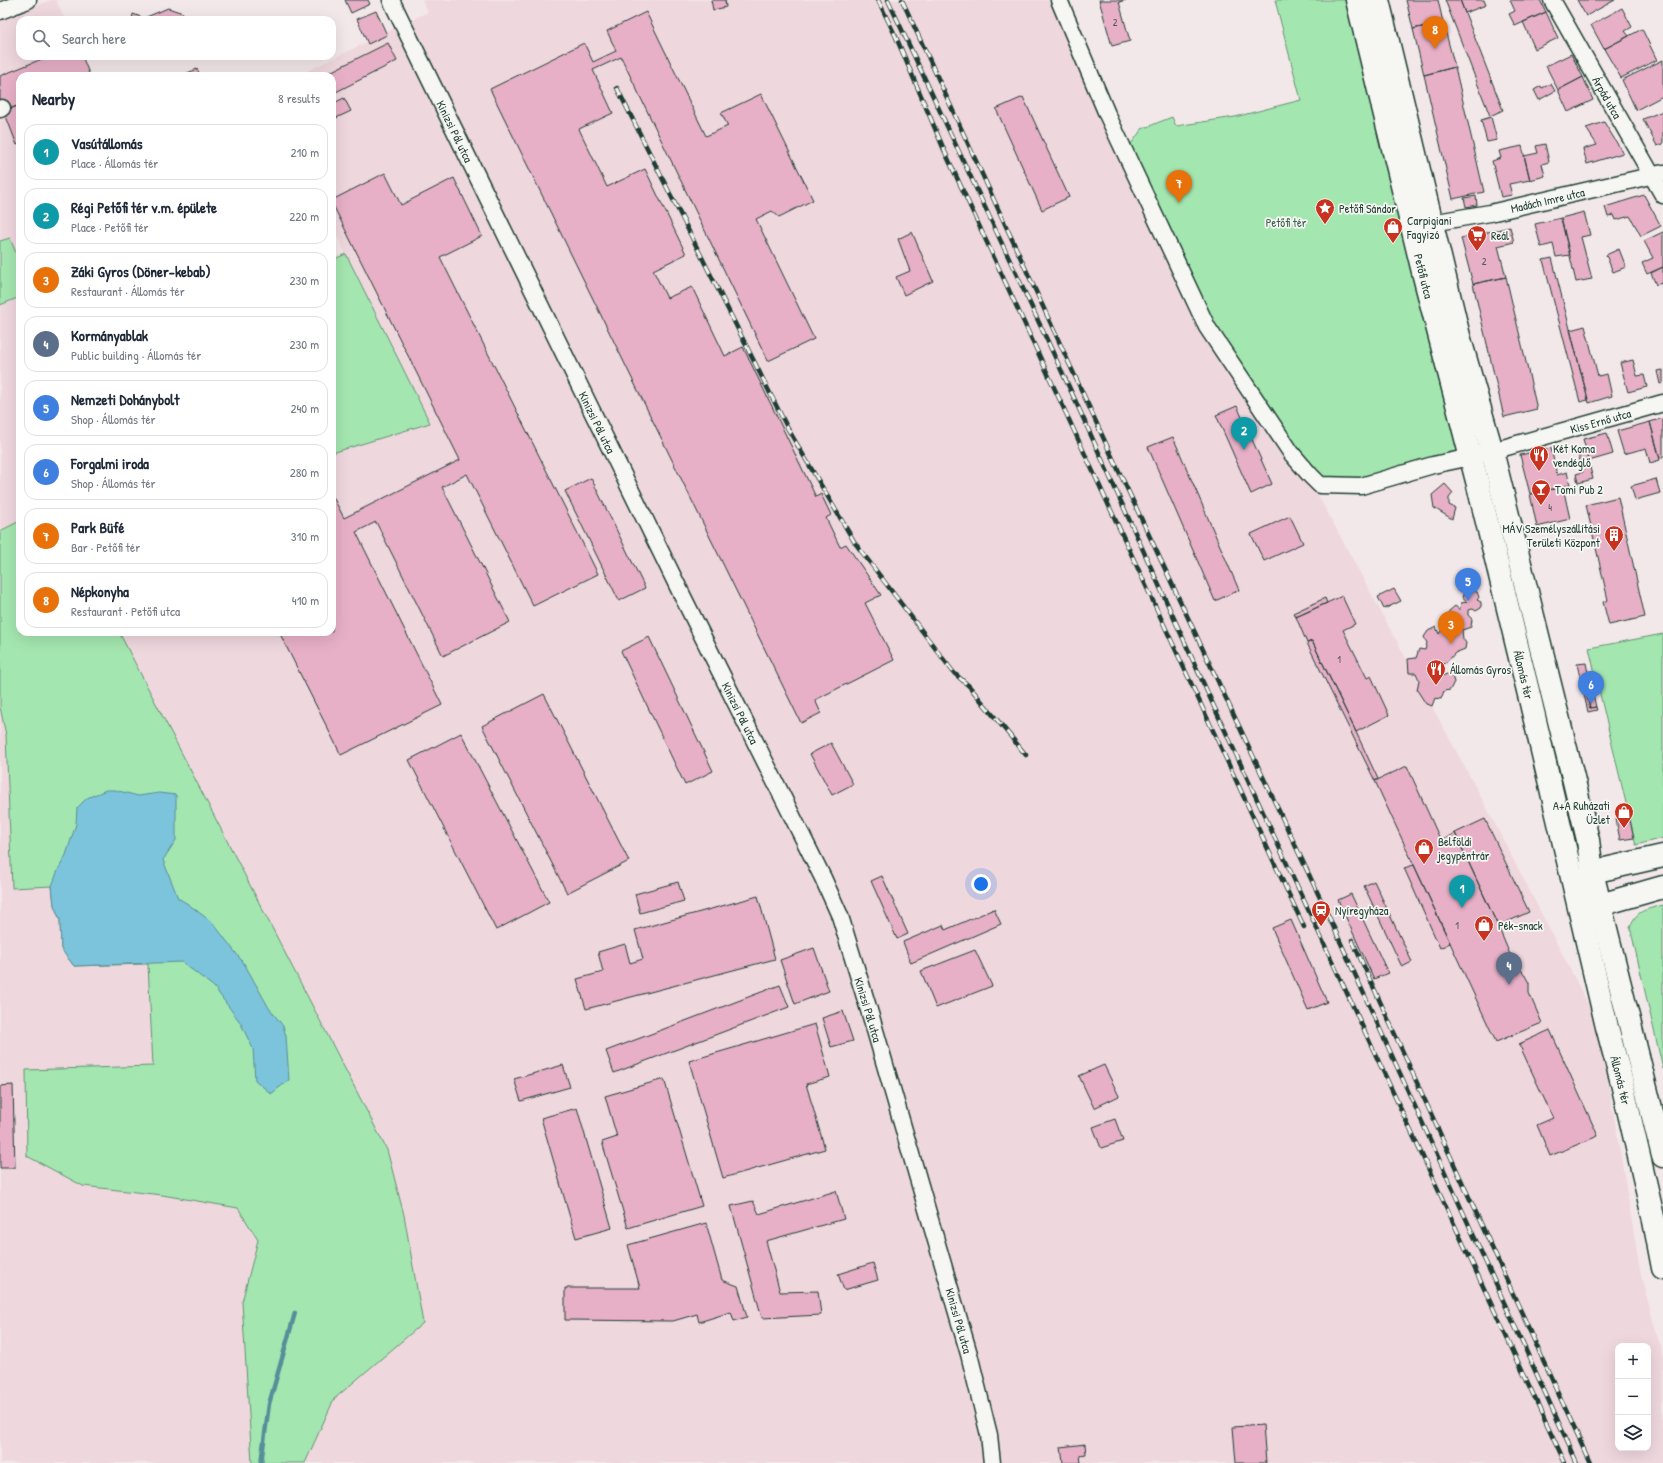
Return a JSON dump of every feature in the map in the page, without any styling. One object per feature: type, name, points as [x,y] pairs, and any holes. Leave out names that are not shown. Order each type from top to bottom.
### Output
[{"type":"main road","name":"Petőfi utca","points":[[1358,0],[1424,276],[1471,457]]},
{"type":"main road","name":"Petőfi utca","points":[[1378,0],[1459,336],[1492,451]]},
{"type":"main road","name":"Állomás tér","points":[[1492,451],[1588,840],[1592,872],[1600,905],[1663,1156]]},
{"type":"main road","name":"Állomás tér","points":[[1471,457],[1621,1079],[1654,1220],[1663,1268]]},
{"type":"main road","points":[[1663,856],[1592,872],[1576,893],[1588,902],[1600,905],[1663,887]]},
{"type":"street","points":[[0,11],[28,0]]},
{"type":"street","name":"Kinizsi Pál utca","points":[[391,0],[679,589],[823,878],[840,916],[872,1020],[969,1354],[989,1435],[992,1463]]},
{"type":"street","points":[[1059,0],[1107,114],[1207,327],[1292,454],[1306,471],[1323,486],[1361,486],[1433,465],[1471,457]]},
{"type":"street","name":"Árpád utca","points":[[1552,0],[1658,174],[1663,195]]},
{"type":"street","name":"Madách Imre utca","points":[[1431,223],[1490,213],[1658,174]]},
{"type":"street","name":"Kiss Ernő utca","points":[[1471,457],[1663,403]]},
{"type":"shaded area","points":[[51,0],[56,0],[63,16],[16,16],[16,60],[68,60],[32,72],[16,72],[16,636],[336,636],[336,258],[346,254],[336,234],[336,72],[305,72],[330,60],[336,60],[336,57],[428,12],[422,0],[1055,0],[1120,149],[1311,482],[1480,795],[1598,1023],[1642,1280],[1663,1355],[1663,1463],[0,1463],[0,21]]},
{"type":"green space","name":"Petőfi tér","points":[[1275,0],[1348,0],[1459,455],[1374,481],[1321,482],[1211,327],[1128,148],[1142,129],[1172,117],[1176,126],[1235,117],[1301,100]]},
{"type":"green space","points":[[10,238],[16,253],[16,299],[0,305],[0,241]]},
{"type":"green space","points":[[346,254],[430,423],[336,452],[336,258]]},
{"type":"green space","points":[[16,523],[16,636],[121,636],[387,1150],[404,1215],[423,1323],[334,1399],[305,1463],[252,1463],[242,1302],[258,1240],[238,1208],[162,1195],[83,1186],[27,1156],[26,1070],[153,1066],[148,964],[74,966],[61,949],[60,920],[54,905],[52,886],[12,888],[6,735],[0,707],[0,531]]},
{"type":"green space","points":[[1663,634],[1663,838],[1636,845],[1589,648]]},
{"type":"green space","points":[[1663,905],[1663,1069],[1630,927],[1639,913],[1647,909]]},
{"type":"water","points":[[106,790],[115,790],[138,796],[159,793],[176,795],[176,840],[163,860],[178,898],[213,923],[245,965],[269,1008],[283,1026],[286,1036],[289,1080],[271,1094],[255,1080],[253,1049],[240,1022],[214,987],[182,962],[74,966],[61,949],[60,920],[54,905],[52,886],[66,855],[76,824],[77,808],[87,798]]},
{"type":"building","points":[[345,0],[368,0],[370,4],[351,13]]},
{"type":"building","points":[[711,0],[725,0],[726,7],[713,10]]},
{"type":"building","points":[[1099,0],[1126,0],[1119,2],[1130,41],[1112,46]]},
{"type":"building","points":[[1406,0],[1438,0],[1443,22],[1413,29]]},
{"type":"building","points":[[1445,0],[1460,0],[1503,110],[1490,116]]},
{"type":"building","points":[[1460,0],[1484,0],[1486,5],[1465,13]]},
{"type":"building","points":[[1510,0],[1540,0],[1546,12],[1515,26],[1509,14],[1515,11]]},
{"type":"building","points":[[1577,0],[1615,0],[1586,16]]},
{"type":"building","points":[[168,8],[183,13],[182,16],[149,16]]},
{"type":"building","points":[[1622,8],[1632,27],[1625,31],[1629,36],[1604,49],[1591,25]]},
{"type":"building","points":[[376,11],[387,35],[368,44],[357,19]]},
{"type":"building","points":[[646,12],[706,136],[728,126],[721,113],[761,94],[813,200],[779,217],[772,211],[756,219],[814,339],[768,361],[621,57],[593,70],[613,113],[579,129],[607,187],[645,169],[686,254],[653,270],[667,298],[692,287],[725,356],[743,347],[816,497],[821,494],[831,515],[826,518],[840,547],[846,544],[881,595],[865,603],[894,660],[815,700],[821,713],[801,723],[490,89],[584,43],[593,62],[616,51],[607,31]]},
{"type":"building","points":[[1546,12],[1558,38],[1535,49],[1523,22]]},
{"type":"building","points":[[1443,22],[1455,67],[1424,75],[1413,29]]},
{"type":"building","points":[[1642,29],[1657,60],[1621,78],[1604,49]]},
{"type":"building","points":[[388,43],[397,61],[336,92],[336,72],[330,72]]},
{"type":"building","points":[[1571,54],[1583,77],[1558,90],[1546,66]]},
{"type":"building","points":[[39,60],[84,60],[88,72],[16,72],[16,106],[4,111],[0,102],[0,76]]},
{"type":"building","points":[[1663,60],[1663,96],[1636,110],[1622,80]]},
{"type":"building","points":[[1455,67],[1484,192],[1453,199],[1424,75]]},
{"type":"building","points":[[197,69],[199,72],[190,72]]},
{"type":"building","points":[[1583,77],[1593,100],[1568,112],[1558,90]]},
{"type":"building","points":[[1551,84],[1555,91],[1539,100],[1534,90],[1541,86],[1542,88]]},
{"type":"building","points":[[1023,97],[1069,197],[1042,210],[996,109]]},
{"type":"building","points":[[344,98],[351,111],[336,118],[336,102]]},
{"type":"building","points":[[16,106],[16,142],[4,111]]},
{"type":"building","points":[[1663,111],[1663,144],[1657,146],[1643,119]]},
{"type":"building","points":[[1491,117],[1497,140],[1487,142],[1481,120]]},
{"type":"building","points":[[1604,122],[1623,153],[1587,164],[1583,149],[1597,145],[1586,128]]},
{"type":"building","points":[[1545,144],[1549,162],[1542,164],[1545,176],[1530,180],[1524,156],[1538,153],[1536,146]]},
{"type":"building","points":[[1522,146],[1530,180],[1509,184],[1512,195],[1501,197],[1492,161],[1501,158],[1499,151]]},
{"type":"building","points":[[385,173],[401,205],[454,178],[482,236],[440,257],[598,574],[533,606],[467,474],[442,487],[510,622],[443,656],[376,522],[356,532],[442,705],[341,755],[281,636],[336,636],[336,503],[344,518],[460,460],[336,211],[336,198]]},
{"type":"building","points":[[1644,195],[1661,226],[1641,236],[1630,216],[1616,220],[1614,215],[1608,217],[1605,207]]},
{"type":"building","points":[[1476,196],[1477,205],[1466,207],[1464,198]]},
{"type":"building","points":[[1584,212],[1590,235],[1581,237],[1592,279],[1576,282],[1561,218]]},
{"type":"building","points":[[1561,218],[1570,255],[1556,257],[1553,244],[1541,247],[1535,224]]},
{"type":"building","points":[[1510,227],[1514,242],[1498,246],[1506,277],[1473,284],[1461,238]]},
{"type":"building","points":[[912,232],[933,281],[904,295],[896,277],[910,271],[898,239]]},
{"type":"building","points":[[1663,232],[1663,267],[1647,274],[1642,263],[1653,258],[1644,241]]},
{"type":"building","points":[[1619,249],[1626,267],[1613,272],[1606,255]]},
{"type":"building","points":[[1552,258],[1588,400],[1580,402],[1543,260]]},
{"type":"building","points":[[1663,267],[1663,288],[1661,283],[1656,285],[1651,273]]},
{"type":"building","points":[[1506,277],[1537,409],[1504,417],[1473,284]]},
{"type":"building","points":[[1585,326],[1598,376],[1607,374],[1612,396],[1589,403],[1570,330]]},
{"type":"building","points":[[1633,360],[1637,376],[1644,375],[1647,387],[1628,392],[1620,363]]},
{"type":"building","points":[[1663,370],[1663,383],[1660,384],[1657,371]]},
{"type":"building","points":[[1237,406],[1272,484],[1251,494],[1216,415]]},
{"type":"building","points":[[1663,418],[1663,457],[1660,458],[1650,422]]},
{"type":"building","points":[[1650,422],[1660,460],[1650,463],[1646,448],[1624,454],[1617,431]]},
{"type":"building","points":[[1607,433],[1613,454],[1589,461],[1583,439]]},
{"type":"building","points":[[1173,437],[1239,590],[1215,601],[1148,447]]},
{"type":"building","points":[[1551,448],[1557,475],[1567,472],[1570,485],[1530,494],[1520,455]]},
{"type":"building","points":[[1586,452],[1593,479],[1578,483],[1576,474],[1583,472],[1578,454]]},
{"type":"building","points":[[591,478],[645,588],[619,601],[565,491]]},
{"type":"building","points":[[1656,479],[1660,493],[1635,500],[1631,486]]},
{"type":"building","points":[[1445,484],[1453,493],[1449,498],[1449,505],[1455,508],[1452,519],[1434,508],[1432,495]]},
{"type":"building","points":[[1563,487],[1570,519],[1537,527],[1530,494]]},
{"type":"building","name":"MÁV Személyszállítási Területi Központ","points":[[1618,497],[1645,617],[1609,625],[1603,602],[1608,600],[1586,505]]},
{"type":"building","points":[[1290,516],[1303,543],[1264,561],[1251,534]]},
{"type":"building","points":[[1394,589],[1401,601],[1384,609],[1378,597]]},
{"type":"building","points":[[1470,589],[1477,592],[1479,597],[1477,600],[1481,602],[1481,608],[1476,611],[1473,609],[1468,610],[1468,615],[1472,619],[1471,627],[1462,630],[1463,639],[1466,643],[1465,649],[1455,653],[1447,662],[1437,667],[1442,676],[1447,674],[1452,676],[1454,682],[1450,690],[1444,691],[1441,699],[1435,698],[1432,706],[1426,704],[1417,690],[1419,680],[1416,673],[1409,673],[1408,659],[1416,658],[1419,649],[1425,650],[1427,643],[1424,637],[1428,631],[1436,627],[1439,634],[1444,627],[1451,622],[1447,619],[1449,611],[1455,606],[1460,610],[1461,603],[1467,602],[1462,598],[1464,592]]},
{"type":"building","points":[[1342,596],[1355,624],[1343,630],[1367,678],[1371,676],[1389,715],[1356,732],[1312,641],[1307,643],[1296,617]]},
{"type":"building","points":[[1325,598],[1327,603],[1296,617],[1293,613]]},
{"type":"building","points":[[649,637],[713,771],[685,785],[621,651]]},
{"type":"building","points":[[1312,641],[1378,779],[1375,781],[1307,643]]},
{"type":"building","points":[[1586,663],[1588,673],[1582,675],[1585,687],[1591,685],[1593,694],[1587,695],[1590,708],[1596,707],[1597,710],[1588,712],[1577,664]]},
{"type":"building","points":[[1588,673],[1591,685],[1585,687],[1582,675]]},
{"type":"building","points":[[544,694],[629,861],[567,893],[482,726]]},
{"type":"building","points":[[1593,694],[1596,707],[1590,708],[1587,695]]},
{"type":"building","points":[[461,733],[549,902],[496,930],[409,760]]},
{"type":"building","points":[[831,743],[853,784],[832,795],[810,754]]},
{"type":"building","points":[[1407,766],[1441,841],[1455,833],[1514,964],[1523,972],[1529,983],[1529,993],[1542,1023],[1496,1042],[1375,781]]},
{"type":"building","points":[[1629,816],[1634,838],[1620,840],[1616,819]]},
{"type":"building","points":[[1485,819],[1529,912],[1498,926],[1455,833]]},
{"type":"building","points":[[1414,865],[1450,943],[1440,948],[1404,868]]},
{"type":"building","points":[[882,876],[908,934],[897,939],[871,881]]},
{"type":"building","points":[[1374,881],[1412,962],[1402,967],[1364,886]]},
{"type":"building","points":[[678,882],[684,901],[640,913],[635,894]]},
{"type":"building","points":[[1351,894],[1388,973],[1374,979],[1338,900]]},
{"type":"building","points":[[758,896],[775,959],[586,1009],[577,979],[603,972],[598,952],[625,944],[630,963],[643,959],[635,930]]},
{"type":"building","points":[[994,909],[1001,924],[911,963],[903,942],[943,925],[945,930]]},
{"type":"building","points":[[1291,920],[1327,1002],[1308,1010],[1272,928]]},
{"type":"building","points":[[814,948],[829,991],[795,1004],[780,960]]},
{"type":"building","points":[[975,950],[992,986],[936,1008],[921,971]]},
{"type":"building","points":[[780,985],[789,1007],[614,1073],[606,1051]]},
{"type":"building","points":[[843,1011],[853,1041],[831,1047],[822,1018]]},
{"type":"building","points":[[815,1024],[830,1077],[806,1084],[825,1149],[723,1178],[689,1061]]},
{"type":"building","points":[[1550,1030],[1598,1136],[1550,1156],[1537,1125],[1553,1118],[1519,1044]]},
{"type":"building","points":[[563,1065],[570,1087],[521,1101],[514,1079]]},
{"type":"building","points":[[1104,1065],[1119,1096],[1094,1108],[1079,1076]]},
{"type":"building","points":[[664,1079],[702,1206],[628,1228],[602,1142],[617,1137],[605,1096]]},
{"type":"building","points":[[13,1085],[15,1168],[0,1168],[0,1086]]},
{"type":"building","points":[[577,1108],[612,1228],[576,1238],[541,1118]]},
{"type":"building","points":[[1115,1119],[1123,1141],[1101,1148],[1093,1127]]},
{"type":"building","points":[[836,1191],[844,1219],[766,1241],[780,1292],[818,1291],[821,1315],[762,1318],[731,1206],[753,1201],[759,1214]]},
{"type":"building","points":[[706,1223],[722,1280],[738,1286],[747,1317],[734,1321],[731,1312],[699,1322],[697,1314],[673,1321],[565,1320],[565,1288],[640,1288],[628,1245]]},
{"type":"building","points":[[873,1263],[878,1280],[844,1290],[838,1274]]},
{"type":"building","points":[[1263,1425],[1266,1463],[1236,1463],[1233,1427]]},
{"type":"building","points":[[1085,1444],[1086,1454],[1080,1455],[1081,1463],[1063,1463],[1061,1447]]},
{"type":"waterway","points":[[261,1463],[269,1404],[295,1313]]},
{"type":"railway","points":[[878,0],[896,37],[945,152],[1304,927]]},
{"type":"railway","points":[[888,0],[1070,389],[1216,711],[1565,1463]]},
{"type":"railway","points":[[902,0],[1108,448],[1329,917],[1577,1463]]},
{"type":"railway","points":[[617,88],[788,429],[855,543],[954,673],[969,686],[1026,755]]},
{"type":"railway","points":[[1352,940],[1590,1463]]},
{"type":"place","name":"Népkonyha","points":[[1435,49]]},
{"type":"place","name":"Park Büfé","points":[[1179,203]]},
{"type":"place","name":"Petőfi Sándor","points":[[1325,225]]},
{"type":"place","name":"Carpigiani Fagyizó","points":[[1393,244]]},
{"type":"place","name":"Reál","points":[[1477,252]]},
{"type":"place","name":"Régi Petőfi tér v.m. épülete","points":[[1244,450]]},
{"type":"place","name":"Két Koma vendéglő","points":[[1539,472]]},
{"type":"place","name":"Tomi Pub 2","points":[[1541,506]]},
{"type":"place","name":"MÁV Személyszállítási Területi Központ","points":[[1614,552]]},
{"type":"place","name":"Nemzeti Dohánybolt","points":[[1468,601]]},
{"type":"place","name":"Záki Gyros (Döner-kebab)","points":[[1451,644]]},
{"type":"place","name":"Állomás Gyros","points":[[1436,686]]},
{"type":"place","name":"Forgalmi iroda","points":[[1591,704]]},
{"type":"place","name":"A+A Ruházati Üzlet","points":[[1624,829]]},
{"type":"place","name":"Belföldi jegypéntrár","points":[[1424,865]]},
{"type":"place","name":"Vasútállomás","points":[[1462,908]]},
{"type":"place","name":"Nyíregyháza","points":[[1321,927]]},
{"type":"place","name":"Pék-snack","points":[[1484,942]]},
{"type":"place","name":"Kormányablak","points":[[1509,985]]}]
